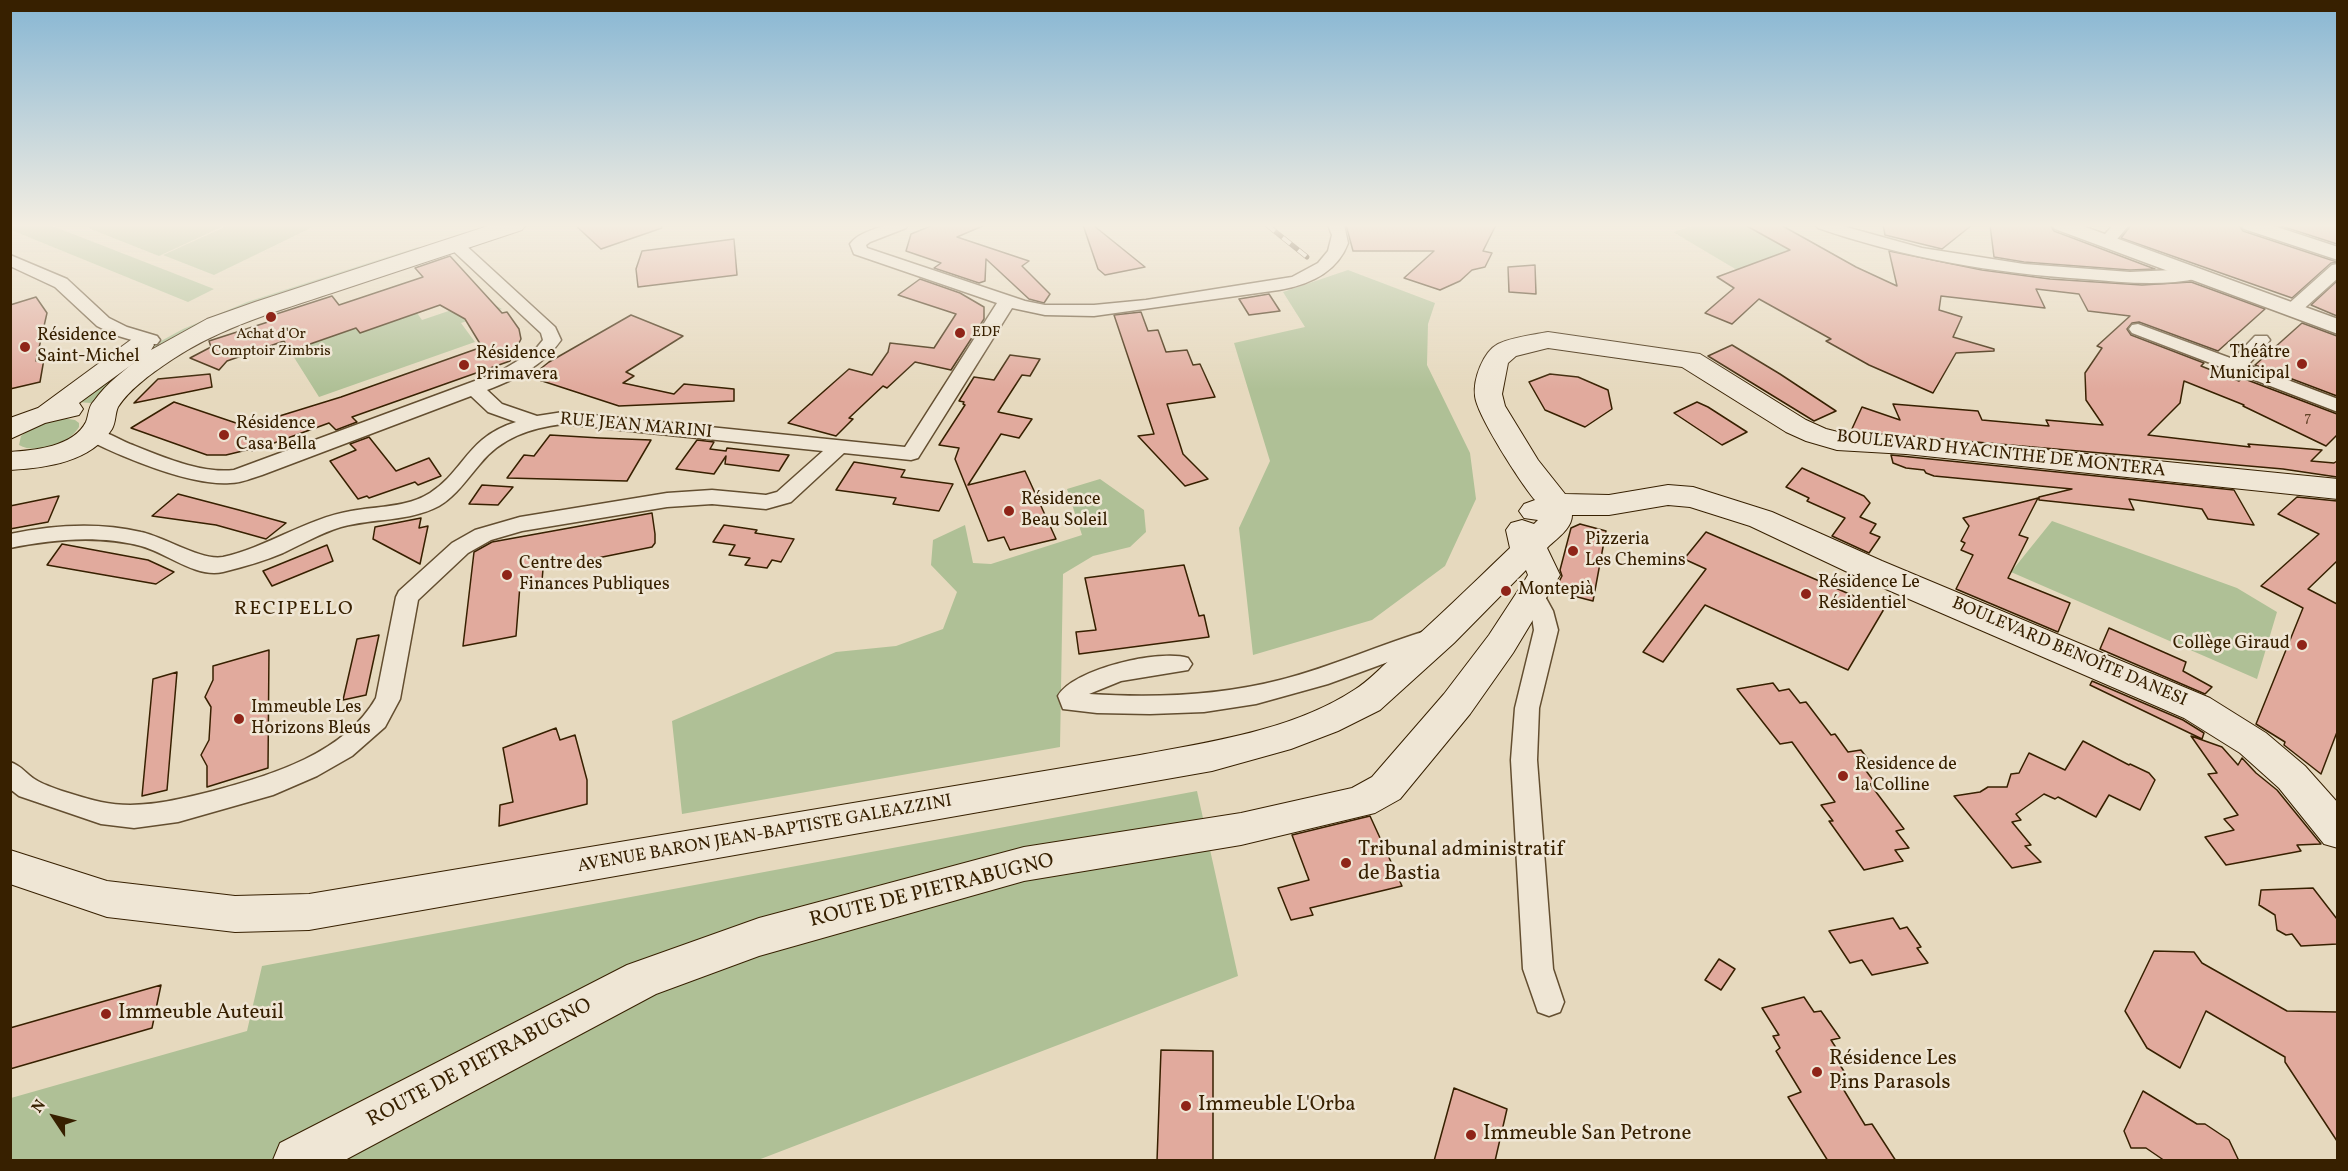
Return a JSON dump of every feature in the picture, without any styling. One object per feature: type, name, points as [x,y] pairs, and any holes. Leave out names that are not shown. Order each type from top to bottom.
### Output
[{"type":"main road","points":[[14,426],[63,404],[116,362],[151,340],[198,316],[311,280]]},
{"type":"main road","points":[[101,432],[104,406],[125,382],[164,352],[190,338],[264,307],[339,280]]},
{"type":"main road","name":"BOULEVARD HYACINTHE DE MONTERA","points":[[1556,503],[1540,486],[1524,462],[1491,406],[1488,394],[1495,360],[1507,350],[1548,340],[1690,360],[1796,426],[1837,441],[1906,445],[2337,489]]},
{"type":"main road","points":[[49,412],[77,408],[97,413],[101,432]]},
{"type":"main road","points":[[10,472],[54,456],[101,432]]},
{"type":"main road","points":[[10,461],[54,456]]},
{"type":"main road","name":"BOULEVARD BENOÎTE DANESI","points":[[1556,503],[1586,506],[1668,495],[1693,497],[1761,519],[1870,569],[2197,708],[2253,743],[2292,777],[2337,832]]},
{"type":"main road","name":"AVENUE BARON JEAN-BAPTISTE GALEAZZINI","points":[[10,867],[107,900],[236,914],[309,912],[833,824],[1212,756],[1278,739],[1325,722],[1367,700],[1377,671],[1442,634],[1526,539],[1556,521],[1556,503]]},
{"type":"main road","name":"ROUTE DE PIETRABUGNO","points":[[297,1161],[642,979],[759,937],[1024,864],[1241,829],[1361,802],[1386,788],[1435,732],[1501,644],[1533,595],[1544,575],[1542,566],[1526,539]]},
{"type":"street","points":[[54,280],[61,283],[103,322],[121,331],[151,340]]},
{"type":"street","points":[[101,432],[208,476],[231,477],[475,389],[527,365],[540,355],[552,340],[549,331],[507,296],[495,280]]},
{"type":"street","points":[[944,280],[1007,302],[1039,310],[1064,311],[1152,304],[1297,280]]},
{"type":"street","points":[[2209,280],[2337,327]]},
{"type":"street","points":[[2292,310],[2325,280]]},
{"type":"street","name":"RUE JEAN MARINI","points":[[10,541],[38,535],[101,532],[143,540],[214,565],[243,559],[271,550],[305,531],[331,523],[420,506],[437,498],[460,477],[482,448],[534,422],[563,418],[911,454],[1007,302]]},
{"type":"street","points":[[2138,328],[2337,406]]},
{"type":"street","points":[[2237,365],[2261,340]]},
{"type":"street","points":[[475,389],[495,408],[534,422]]},
{"type":"street","points":[[10,772],[28,789],[100,813],[134,818],[178,811],[264,788],[308,769],[343,749],[376,720],[388,699],[407,597],[460,548],[483,535],[520,524],[667,500],[712,497],[766,502],[784,497],[840,446]]},
{"type":"street","points":[[1533,595],[1542,611],[1546,630],[1527,708],[1524,760],[1538,969],[1550,1002]]},
{"type":"street","points":[[1180,664],[1141,668],[1101,678],[1077,689],[1070,696],[1072,702],[1104,705],[1206,702],[1377,671]]},
{"type":"green space","points":[[133,280],[190,280],[214,289],[188,302]]},
{"type":"green space","points":[[316,280],[346,280],[143,359],[91,403],[77,402],[150,347],[183,329],[247,302]]},
{"type":"green space","points":[[1319,280],[1373,280],[1435,303],[1428,324],[1427,365],[1470,453],[1476,499],[1445,566],[1372,620],[1253,655],[1239,528],[1270,461],[1234,343],[1305,327],[1283,292]]},
{"type":"green space","points":[[484,299],[502,309],[461,323],[475,342],[319,397],[290,351],[356,328],[417,313],[422,320]]},
{"type":"green space","points":[[62,418],[79,423],[79,427],[68,438],[43,448],[26,448],[19,445],[21,436],[30,429]]},
{"type":"green space","points":[[1100,479],[1144,510],[1146,532],[1130,547],[1093,556],[1063,574],[1060,747],[682,814],[672,721],[836,652],[896,646],[943,629],[957,592],[931,565],[933,540],[965,525],[973,563],[991,564],[1082,535],[1067,489]]},
{"type":"green space","points":[[2052,521],[2237,588],[2277,612],[2257,679],[2011,572]]},
{"type":"green space","points":[[1197,791],[1238,976],[758,1160],[11,1160],[11,1098],[247,1031],[262,966]]},
{"type":"building","points":[[415,280],[472,280],[502,313],[507,312],[519,329],[521,339],[510,361],[352,417],[357,422],[336,430],[329,423],[252,451],[251,449],[226,455],[207,455],[131,428],[174,402],[236,423],[258,419],[260,422],[341,397],[482,347],[465,319],[440,305],[360,333],[356,328],[290,351],[284,341],[227,361],[219,370],[190,358],[211,347],[209,341],[271,321],[267,317],[332,296],[339,305]]},
{"type":"building","points":[[637,280],[699,280],[638,287]]},
{"type":"building","points":[[922,280],[960,293],[984,307],[984,319],[951,370],[915,362],[887,388],[883,386],[849,418],[853,419],[836,436],[788,423],[849,369],[872,375],[888,352],[890,343],[934,348],[956,314],[898,295]]},
{"type":"building","points":[[969,280],[985,280],[979,283]]},
{"type":"building","points":[[1008,280],[1036,280],[1050,294],[1044,303],[1029,299]]},
{"type":"building","points":[[1409,280],[1461,280],[1440,290]]},
{"type":"building","points":[[1509,280],[1536,280],[1536,294],[1509,292]]},
{"type":"building","points":[[1721,280],[1883,280],[1897,286],[1896,280],[2060,280],[2142,285],[2191,282],[2265,309],[2218,351],[2139,322],[2132,323],[2127,329],[2131,335],[2204,363],[2201,366],[2239,381],[2242,378],[2337,414],[2337,435],[2326,446],[2244,405],[2184,381],[2180,403],[2148,435],[2250,447],[2248,444],[2322,450],[2311,461],[2334,463],[2337,461],[2337,477],[2283,469],[1851,431],[1862,407],[1900,420],[1893,404],[1978,411],[1982,420],[2049,426],[2046,420],[2103,425],[2086,400],[2085,373],[2102,348],[2097,346],[2130,316],[2088,311],[2079,294],[2036,289],[2045,308],[1941,296],[1939,310],[1962,317],[1953,337],[1994,349],[1994,351],[1956,353],[1933,393],[1869,365],[1826,341],[1831,339],[1759,299],[1732,324],[1705,313],[1734,288]]},
{"type":"building","points":[[2240,280],[2312,280],[2292,298]]},
{"type":"building","points":[[2337,281],[2337,316],[2311,305]]},
{"type":"building","points":[[1269,294],[1280,311],[1249,315],[1239,299]]},
{"type":"building","points":[[36,297],[47,313],[36,361],[44,359],[40,382],[10,389],[10,305]]},
{"type":"building","points":[[1141,312],[1148,331],[1158,330],[1166,352],[1187,350],[1193,365],[1200,364],[1215,397],[1167,404],[1183,454],[1208,479],[1185,486],[1138,436],[1154,434],[1114,315]]},
{"type":"building","points":[[631,315],[683,336],[626,372],[634,376],[623,383],[674,394],[684,384],[734,389],[734,401],[619,406],[530,377],[549,362]]},
{"type":"building","name":"Théâtre Municipal","points":[[2302,323],[2337,336],[2337,396],[2255,365]]},
{"type":"building","points":[[1732,345],[1836,411],[1814,421],[1708,356]]},
{"type":"building","points":[[1010,355],[1040,359],[1030,376],[1022,375],[998,412],[1032,419],[1019,438],[1001,434],[968,485],[1025,471],[1056,539],[1010,550],[1004,537],[988,541],[955,459],[959,448],[939,445],[965,405],[964,402],[959,401],[974,377],[994,380]]},
{"type":"building","points":[[210,374],[212,387],[134,403],[158,379]]},
{"type":"building","points":[[1550,374],[1578,377],[1608,390],[1612,409],[1585,427],[1545,410],[1529,382]]},
{"type":"building","points":[[1697,402],[1747,432],[1722,445],[1674,413]]},
{"type":"building","points":[[550,435],[651,440],[627,481],[507,478],[524,455],[534,456]]},
{"type":"building","points":[[369,437],[396,471],[429,458],[441,476],[418,485],[415,482],[369,498],[367,496],[358,499],[330,461],[356,450],[350,444]]},
{"type":"building","points":[[697,440],[714,442],[710,449],[726,451],[727,448],[789,455],[779,471],[725,464],[726,456],[714,474],[676,469]]},
{"type":"building","points":[[1891,455],[2234,490],[2254,525],[2208,519],[2202,509],[2129,499],[2134,510],[2039,500],[2039,497],[2072,489],[1934,476],[1924,470],[1906,468],[1893,463]]},
{"type":"building","points":[[854,462],[905,470],[901,477],[953,484],[939,511],[893,504],[896,498],[836,490]]},
{"type":"building","points":[[1802,468],[1864,496],[1870,503],[1860,517],[1876,524],[1870,533],[1880,537],[1869,553],[1832,536],[1845,518],[1807,501],[1809,498],[1786,487]]},
{"type":"building","points":[[482,485],[513,487],[498,505],[469,504]]},
{"type":"building","points":[[178,494],[286,523],[266,539],[216,525],[152,516]]},
{"type":"building","points":[[59,496],[48,522],[10,529],[10,506]]},
{"type":"building","name":"Collège Giraud","points":[[2297,497],[2337,501],[2337,561],[2308,589],[2337,604],[2337,732],[2321,774],[2284,745],[2285,742],[2256,724],[2303,608],[2261,586],[2319,534],[2278,514]]},
{"type":"building","points":[[2038,498],[2019,535],[2028,538],[2008,578],[2070,603],[2058,632],[1956,589],[1973,555],[1961,550],[1965,543],[1961,541],[1969,526],[1963,518]]},
{"type":"building","name":"Centre des Finances Publiques","points":[[652,513],[655,543],[652,547],[543,569],[542,581],[520,585],[516,636],[463,646],[474,552],[492,542]]},
{"type":"building","points":[[421,518],[419,528],[428,526],[420,564],[373,539],[375,527]]},
{"type":"building","points":[[1580,524],[1606,531],[1593,601],[1554,591],[1562,576],[1560,570],[1571,528]]},
{"type":"building","points":[[724,525],[794,539],[781,562],[772,560],[767,568],[745,565],[750,558],[729,555],[735,545],[713,542]]},
{"type":"building","points":[[1706,532],[1884,609],[1848,670],[1705,605],[1663,662],[1643,652],[1706,569],[1684,559]]},
{"type":"building","points":[[62,544],[148,560],[174,572],[156,584],[47,565]]},
{"type":"building","points":[[327,545],[333,561],[272,586],[263,571]]},
{"type":"building","points":[[1184,565],[1199,616],[1204,615],[1209,637],[1079,654],[1076,632],[1096,630],[1085,578]]},
{"type":"building","points":[[2109,628],[2186,662],[2183,671],[2212,687],[2205,694],[2100,649]]},
{"type":"building","points":[[379,635],[366,695],[343,700],[357,639]]},
{"type":"building","name":"Immeuble Les Horizons Bleus","points":[[269,650],[268,768],[207,787],[207,766],[201,755],[209,740],[211,707],[205,697],[213,680],[213,666]]},
{"type":"building","points":[[177,672],[167,790],[142,796],[153,679]]},
{"type":"building","points":[[2092,681],[2183,720],[2204,733],[2202,739],[2090,685]]},
{"type":"building","name":"Residence de la Colline","points":[[1773,683],[1779,691],[1789,689],[1800,703],[1806,702],[1831,735],[1835,734],[1848,752],[1861,750],[1873,766],[1864,768],[1875,783],[1870,784],[1904,829],[1896,831],[1909,848],[1895,850],[1903,861],[1864,870],[1829,821],[1833,821],[1821,805],[1835,802],[1792,742],[1780,744],[1737,689]]},
{"type":"building","points":[[556,728],[560,740],[575,735],[587,780],[587,804],[499,826],[500,805],[513,802],[503,748]]},
{"type":"building","points":[[2191,736],[2222,747],[2238,765],[2242,758],[2277,790],[2321,844],[2297,845],[2301,851],[2226,865],[2205,837],[2234,830],[2224,819],[2238,815],[2208,774],[2217,773]]},
{"type":"building","points":[[2083,741],[2149,773],[2155,780],[2140,810],[2109,795],[2096,817],[2058,797],[2055,799],[2044,794],[2016,814],[2021,820],[2012,822],[2031,845],[2025,846],[2041,862],[2012,868],[1954,796],[1980,792],[1988,787],[2007,787],[2011,774],[2019,773],[2029,753],[2065,770]]},
{"type":"building","points":[[1370,816],[1402,886],[1310,908],[1313,915],[1291,920],[1278,888],[1309,880],[1292,835]]},
{"type":"building","points":[[2313,888],[2337,919],[2337,944],[2301,946],[2292,934],[2286,935],[2277,930],[2275,915],[2259,905],[2261,890]]},
{"type":"building","points":[[1893,918],[1900,929],[1907,927],[1921,947],[1917,948],[1928,963],[1872,975],[1862,960],[1850,963],[1829,931]]},
{"type":"building","points":[[2154,951],[2194,952],[2202,963],[2287,1011],[2337,1012],[2337,1141],[2285,1062],[2285,1057],[2206,1011],[2180,1068],[2147,1048],[2125,1011]]},
{"type":"building","points":[[1719,959],[1735,969],[1721,990],[1705,980]]},
{"type":"building","name":"Immeuble Auteuil","points":[[161,985],[152,1028],[10,1069],[10,1028]]},
{"type":"building","name":"Résidence Les Pins Parasols","points":[[1804,997],[1814,1012],[1821,1011],[1840,1038],[1831,1040],[1844,1060],[1838,1062],[1849,1079],[1839,1082],[1865,1125],[1872,1124],[1896,1161],[1828,1161],[1788,1097],[1801,1092],[1776,1051],[1780,1048],[1773,1036],[1779,1035],[1762,1008]]},
{"type":"building","name":"Immeuble L'Orba","points":[[1161,1050],[1213,1051],[1213,1161],[1157,1161]]},
{"type":"building","name":"Immeuble San Petrone","points":[[1454,1088],[1507,1109],[1495,1161],[1434,1161]]},
{"type":"building","points":[[2143,1091],[2197,1124],[2205,1124],[2229,1140],[2239,1161],[2165,1161],[2146,1148],[2131,1148],[2124,1131]]},
{"type":"place","name":"Achat d'Or Comptoir Zimbris","points":[[271,317]]},
{"type":"place","name":"EDF","points":[[960,333]]},
{"type":"place","name":"Résidence Saint-Michel","points":[[25,347]]},
{"type":"place","name":"Théâtre Municipal","points":[[2302,364]]},
{"type":"place","name":"Résidence Primavera","points":[[464,365]]},
{"type":"place","name":"Résidence Casa Bella","points":[[224,435]]},
{"type":"place","name":"Résidence Beau Soleil","points":[[1009,511]]},
{"type":"place","name":"Pizzeria Les Chemins","points":[[1573,551]]},
{"type":"place","name":"Centre des Finances Publiques","points":[[507,575]]},
{"type":"place","name":"Montepià","points":[[1506,591]]},
{"type":"place","name":"Résidence Le Résidentiel","points":[[1806,594]]},
{"type":"place","name":"Collège Giraud","points":[[2302,645]]},
{"type":"place","name":"Immeuble Les Horizons Bleus","points":[[239,719]]},
{"type":"place","name":"Residence de la Colline","points":[[1843,776]]},
{"type":"place","name":"Tribunal administratif de Bastia","points":[[1346,863]]},
{"type":"place","name":"Immeuble Auteuil","points":[[106,1014]]},
{"type":"place","name":"Résidence Les Pins Parasols","points":[[1817,1072]]},
{"type":"place","name":"Immeuble L'Orba","points":[[1186,1106]]},
{"type":"place","name":"Immeuble San Petrone","points":[[1471,1135]]},
{"type":"district","name":"RECIPELLO","points":[[294,610]]}]
